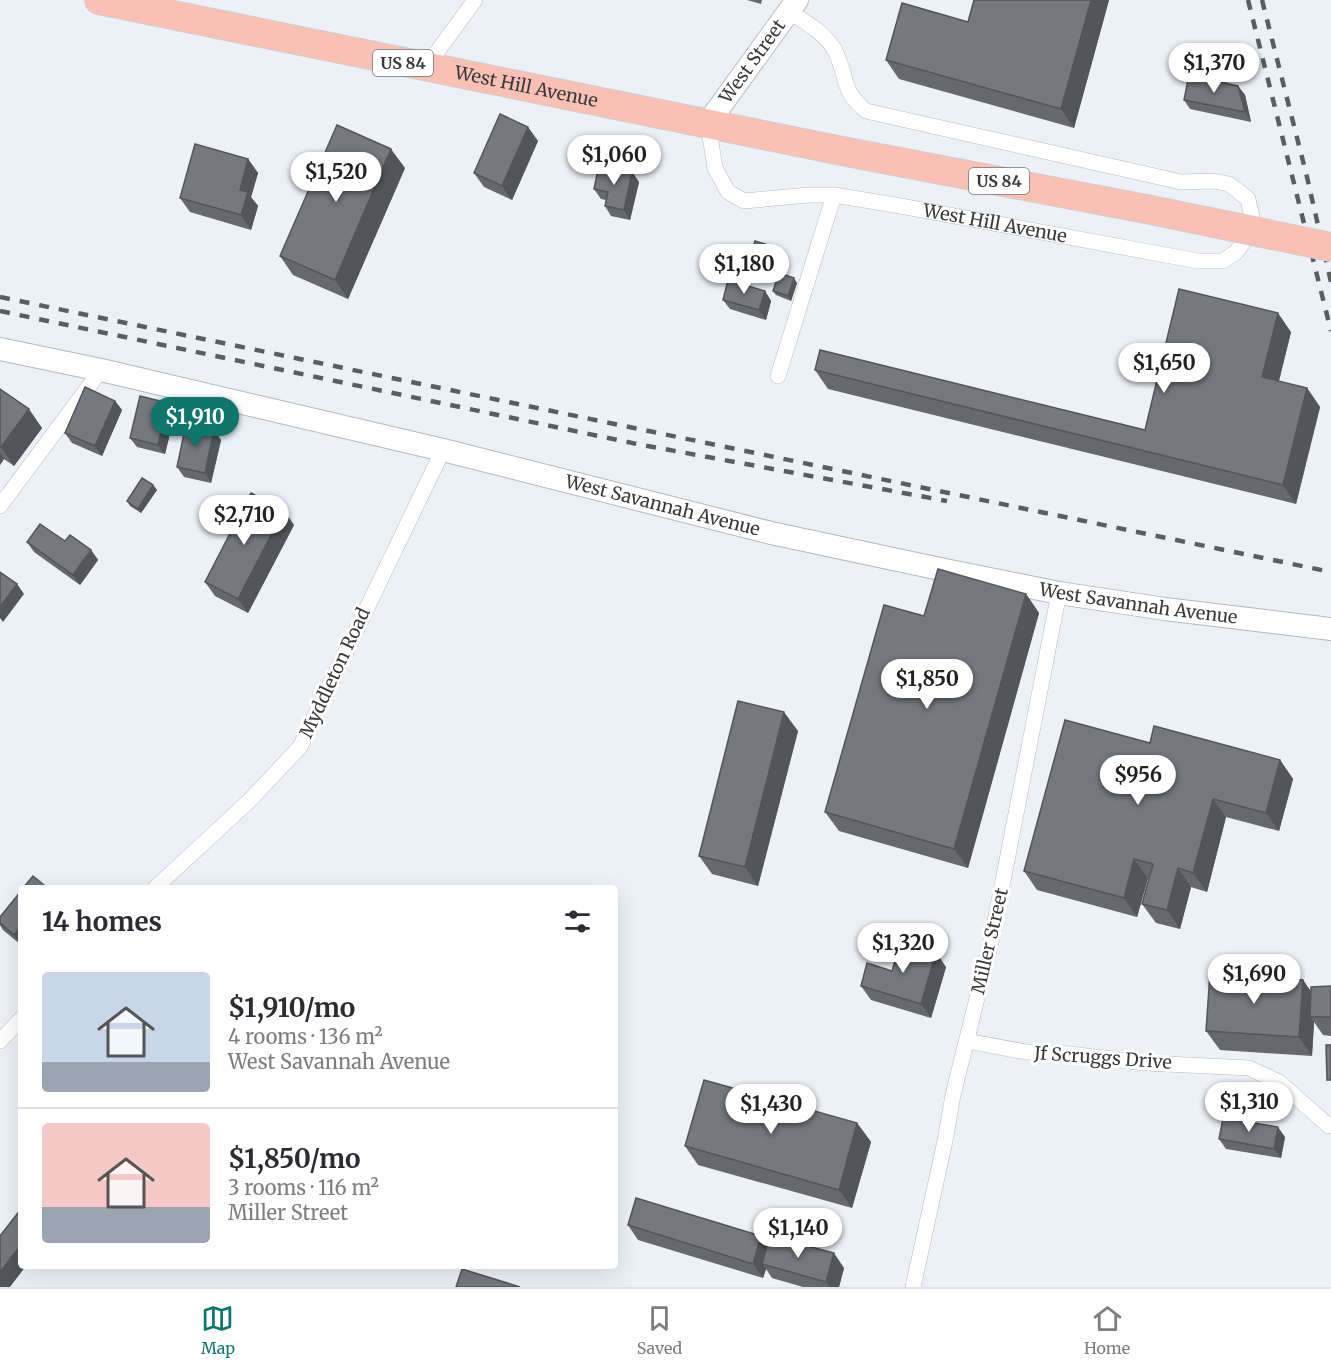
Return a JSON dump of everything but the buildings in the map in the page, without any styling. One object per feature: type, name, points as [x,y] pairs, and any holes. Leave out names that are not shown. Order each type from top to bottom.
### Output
[{"type":"highway","name":"West Hill Avenue","points":[[99,0],[847,152],[1331,247]]},
{"type":"street","points":[[426,67],[475,0]]},
{"type":"street","name":"West Street","points":[[708,123],[793,6]]},
{"type":"street","name":"West Hill Avenue","points":[[708,123],[715,168],[728,192],[744,201],[834,195],[1198,261],[1223,261],[1236,252],[1245,240],[1252,218],[1248,199],[1229,184],[1213,181],[1181,182],[866,111],[852,100],[843,79],[837,54],[829,42],[793,6]]},
{"type":"street","points":[[778,376],[834,195]]},
{"type":"street","name":"West Savannah Avenue","points":[[0,349],[101,370],[443,450],[771,533],[1059,593],[1165,609],[1331,629]]},
{"type":"street","points":[[0,506],[101,370]]},
{"type":"street","name":"Myddleton Road","points":[[158,885],[249,801],[300,747],[443,450]]},
{"type":"street","name":"Miller Street","points":[[913,1287],[953,1095],[991,942],[1059,593]]},
{"type":"street","points":[[0,1041],[18,1022]]},
{"type":"street","name":"Jf Scruggs Drive","points":[[967,1041],[1026,1052],[1070,1054],[1146,1063],[1249,1068],[1279,1082],[1329,1126]]},
{"type":"railway","points":[[1248,0],[1331,331]]},
{"type":"railway","points":[[1262,0],[1331,282]]},
{"type":"railway","points":[[0,297],[1331,572]]},
{"type":"railway","points":[[0,311],[637,444],[947,501]]}]
